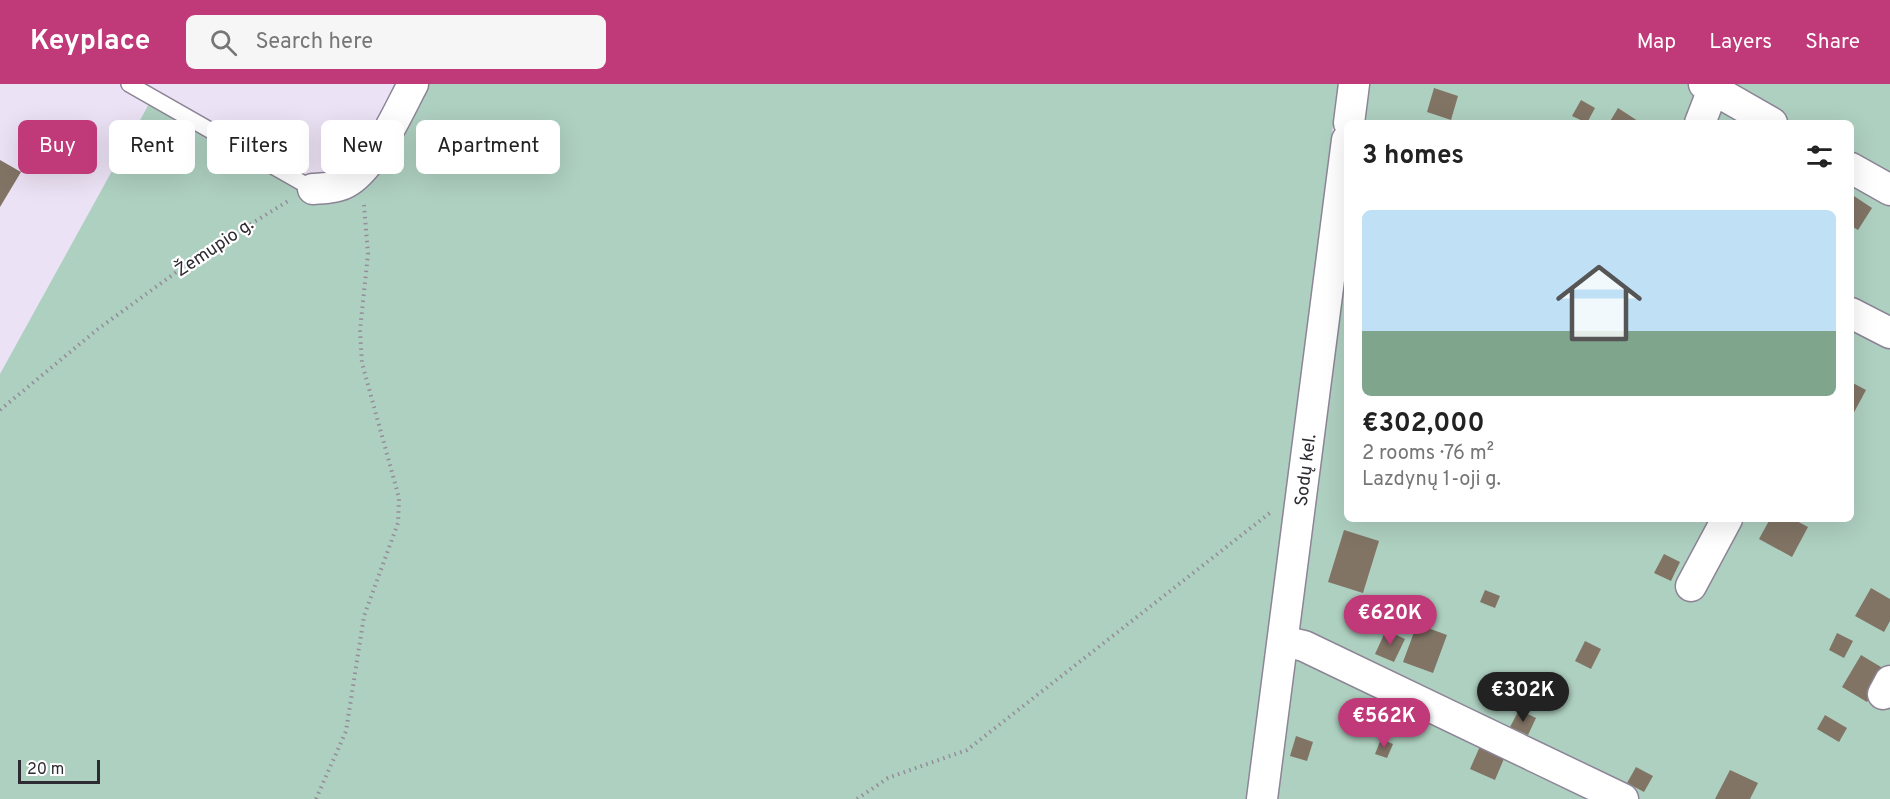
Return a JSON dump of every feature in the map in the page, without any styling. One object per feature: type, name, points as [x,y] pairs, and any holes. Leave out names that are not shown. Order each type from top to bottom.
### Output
[{"type":"street","points":[[313,189],[334,187],[349,181],[366,164],[413,84]]},
{"type":"street","points":[[1349,120],[1354,84]]},
{"type":"street","points":[[1701,120],[1711,86],[1767,120]]},
{"type":"street","name":"Sodų kel.","points":[[1262,799],[1344,163]]},
{"type":"street","points":[[1854,170],[1890,190]]},
{"type":"street","points":[[1854,315],[1890,333]]},
{"type":"street","points":[[1691,586],[1725,522]]},
{"type":"street","points":[[1282,641],[1304,646],[1623,799]]},
{"type":"lane","points":[[129,84],[313,189]]},
{"type":"path","points":[[316,799],[346,731],[364,616],[398,524],[399,498],[362,363],[360,330],[368,230],[364,202],[349,181]]},
{"type":"path","name":"Žemupio g.","points":[[0,410],[98,329],[193,260],[273,208],[313,189]]},
{"type":"path","points":[[857,799],[888,778],[967,750],[1272,510],[1301,498]]},
{"type":"green space","points":[[428,84],[1338,84],[1294,444],[1344,239],[1344,522],[1854,522],[1854,120],[1361,120],[1366,84],[1890,84],[1890,799],[0,799],[0,374],[110,174],[195,174],[195,129],[207,136],[207,174],[271,174],[318,202],[352,197],[378,174],[404,174],[404,133]]},
{"type":"green space","points":[[150,102],[180,120],[140,120]]},
{"type":"building","points":[[1434,88],[1458,96],[1451,120],[1427,112]]},
{"type":"building","points":[[1581,100],[1595,108],[1589,120],[1581,120],[1572,116]]},
{"type":"building","points":[[1618,108],[1636,120],[1611,120]]},
{"type":"building","points":[[0,160],[18,170],[20,174],[0,207]]},
{"type":"building","points":[[1854,196],[1872,208],[1858,230],[1854,228]]},
{"type":"building","points":[[1854,384],[1866,390],[1854,412]]},
{"type":"building","points":[[1768,522],[1799,522],[1808,527],[1792,557],[1759,539]]},
{"type":"building","points":[[1344,530],[1379,541],[1363,593],[1328,582]]},
{"type":"building","points":[[1664,554],[1680,562],[1671,581],[1654,573]]},
{"type":"building","points":[[1871,588],[1890,599],[1890,621],[1884,632],[1855,616]]},
{"type":"building","points":[[1485,590],[1500,596],[1495,608],[1480,602]]},
{"type":"building","points":[[1417,624],[1447,635],[1433,673],[1403,662]]},
{"type":"building","points":[[1386,630],[1405,639],[1394,662],[1375,654]]},
{"type":"building","points":[[1837,633],[1853,641],[1844,658],[1829,650]]},
{"type":"building","points":[[1585,641],[1601,649],[1591,669],[1575,661]]},
{"type":"building","points":[[1861,655],[1886,670],[1867,702],[1842,687]]},
{"type":"building","points":[[1519,710],[1536,718],[1528,735],[1510,727]]},
{"type":"building","points":[[1825,715],[1847,728],[1839,742],[1817,729]]},
{"type":"building","points":[[1296,736],[1313,742],[1307,761],[1290,756]]},
{"type":"building","points":[[1381,739],[1393,744],[1387,758],[1375,754]]},
{"type":"building","points":[[1481,744],[1506,754],[1495,780],[1470,769]]},
{"type":"building","points":[[1636,767],[1653,776],[1644,792],[1627,783]]},
{"type":"building","points":[[1730,770],[1758,783],[1750,799],[1715,799]]}]
